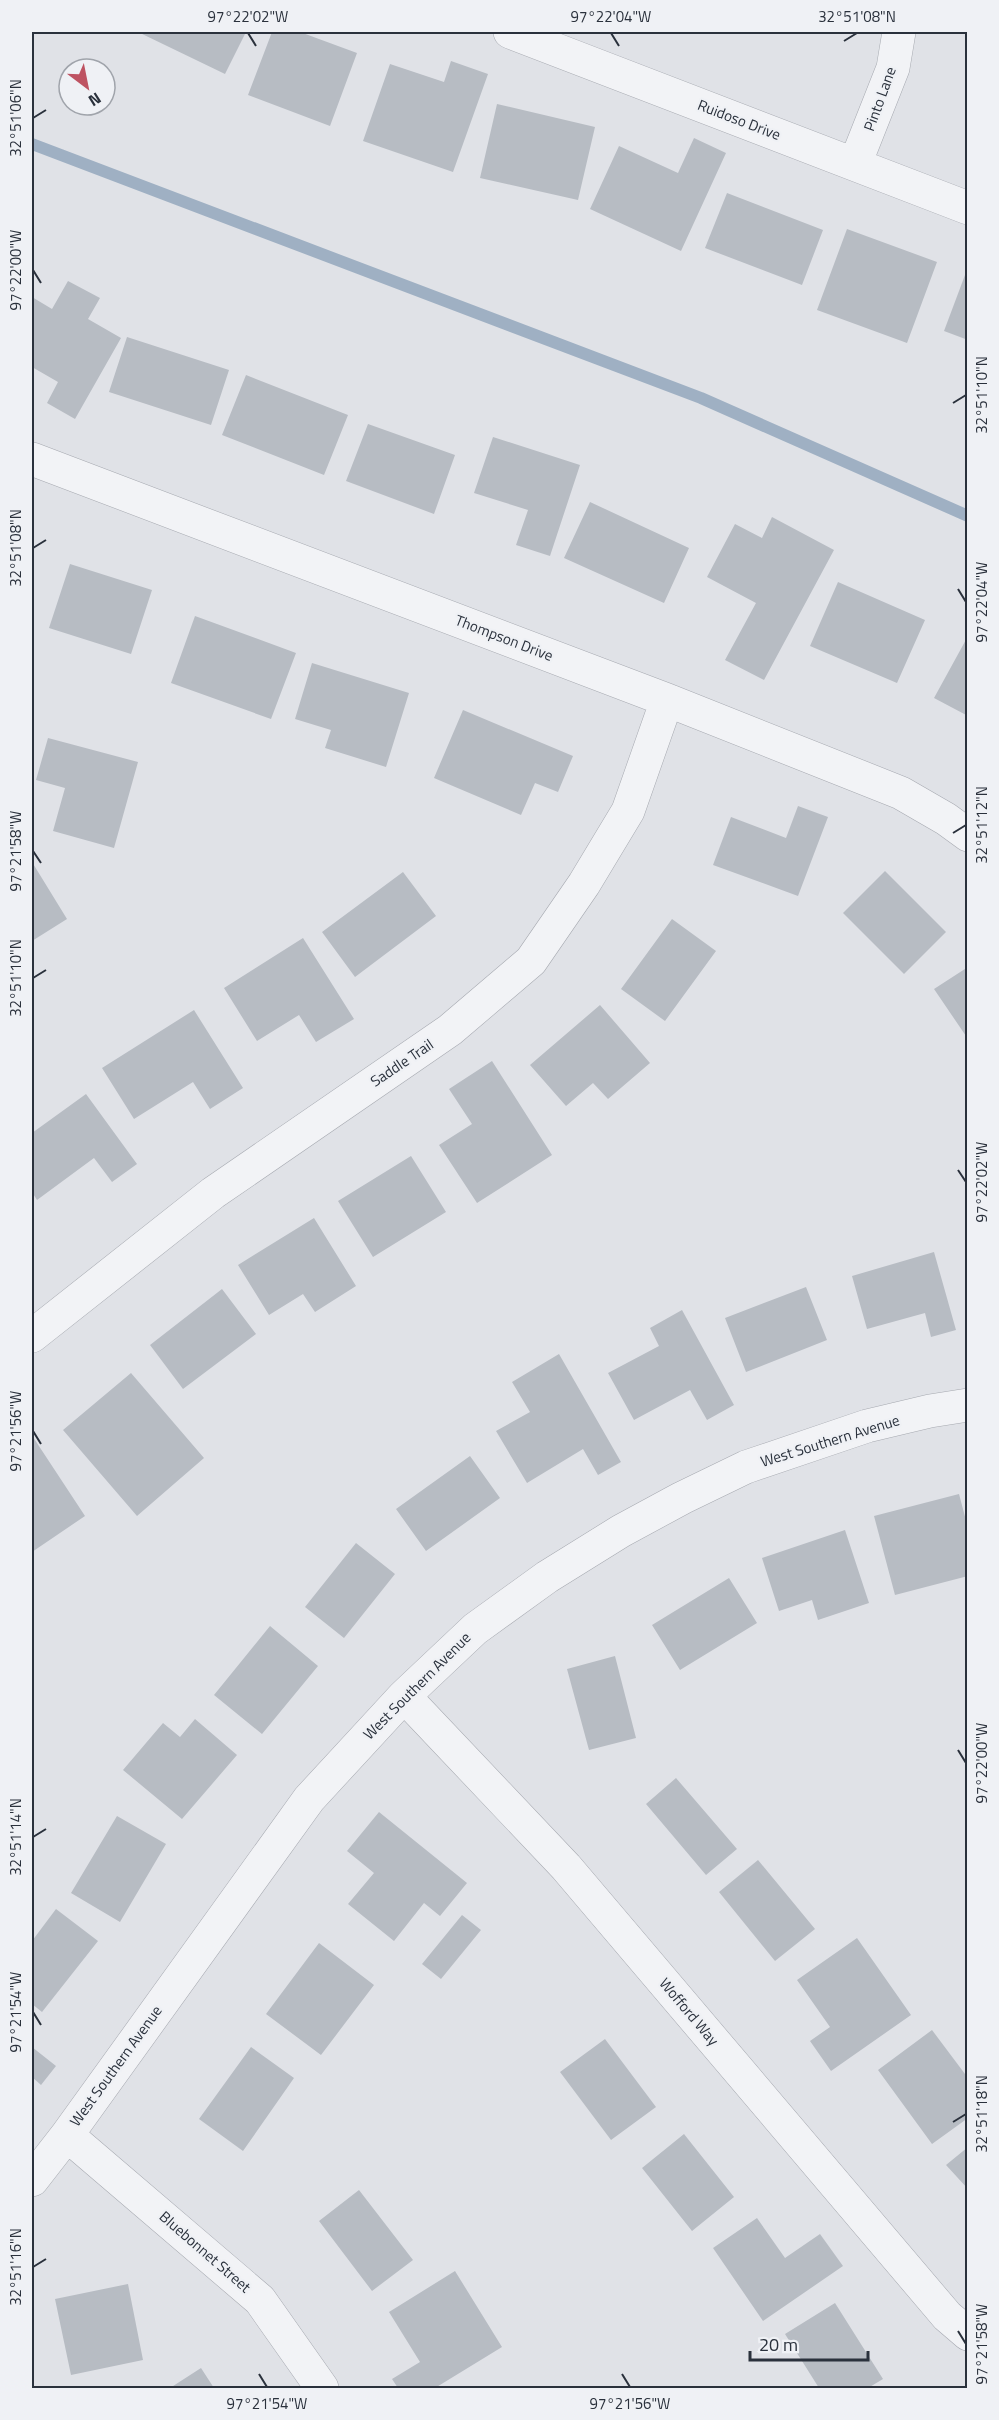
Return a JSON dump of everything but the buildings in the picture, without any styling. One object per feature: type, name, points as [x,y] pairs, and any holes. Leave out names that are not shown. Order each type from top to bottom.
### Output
[{"type":"street","name":"Ruidoso Drive","points":[[510,32],[968,208]]},
{"type":"street","name":"Pinto Lane","points":[[855,164],[893,68],[899,32]]},
{"type":"street","name":"Thompson Drive","points":[[32,459],[667,700],[901,793],[946,819],[968,836]]},
{"type":"street","name":"Saddle Trail","points":[[32,1336],[213,1193],[450,1030],[531,961],[584,884],[628,810],[667,700]]},
{"type":"street","name":"West Southern Avenue","points":[[32,2180],[67,2135],[309,1799],[404,1696],[475,1629],[547,1577],[621,1531],[746,1467],[867,1426],[930,1411],[968,1405]]},
{"type":"street","name":"Wofford Way","points":[[404,1696],[566,1867],[947,2316],[968,2334]]},
{"type":"street","name":"Bluebonnet Street","points":[[67,2135],[260,2300],[322,2388]]},
{"type":"waterway","points":[[32,144],[701,398],[968,516]]}]
